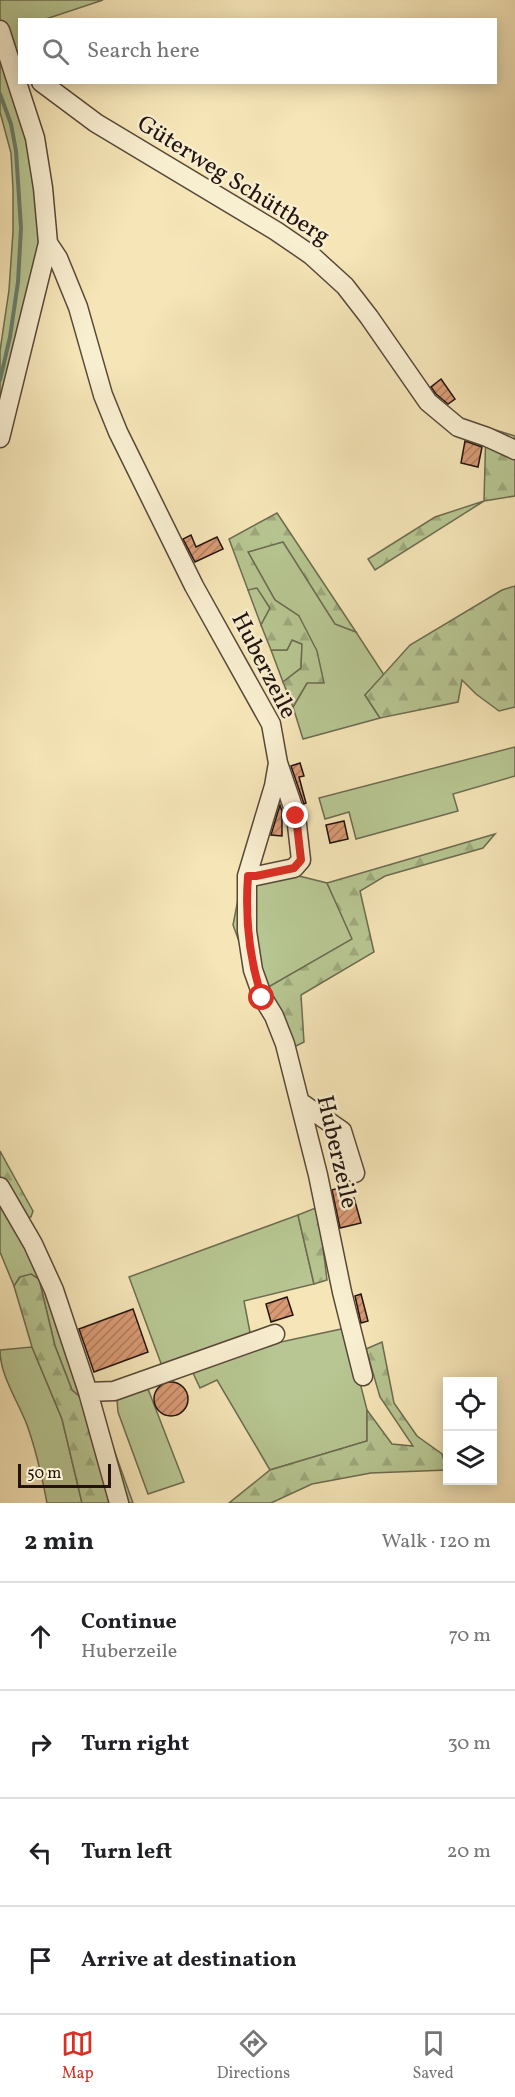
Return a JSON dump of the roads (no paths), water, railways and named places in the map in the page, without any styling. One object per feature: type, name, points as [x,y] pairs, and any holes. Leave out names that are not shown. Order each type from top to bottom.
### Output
[{"type":"street","points":[[0,30],[14,60],[18,76]]},
{"type":"street","points":[[0,438],[48,243],[35,138],[20,84]]},
{"type":"street","points":[[23,97],[45,87]]},
{"type":"street","name":"Güterweg Schüttberg","points":[[45,87],[96,123],[311,255],[345,286],[428,402],[458,427],[487,436],[515,450]]},
{"type":"street","name":"Huberzeile","points":[[48,243],[58,258],[78,307],[103,395],[118,432],[194,586],[271,724],[278,763],[274,786],[248,876],[247,931],[253,970],[262,998],[274,1016],[285,1044],[318,1175],[342,1292],[363,1376]]},
{"type":"street","points":[[248,876],[294,868],[301,860],[296,816],[278,763]]},
{"type":"street","points":[[300,1102],[342,1131],[355,1173]]},
{"type":"street","points":[[0,1187],[33,1244],[54,1290],[88,1392],[119,1503]]},
{"type":"street","points":[[88,1392],[114,1391],[275,1334]]},
{"type":"waterway","points":[[0,94],[11,124],[16,151],[21,228],[18,282],[10,337],[0,380]]}]
